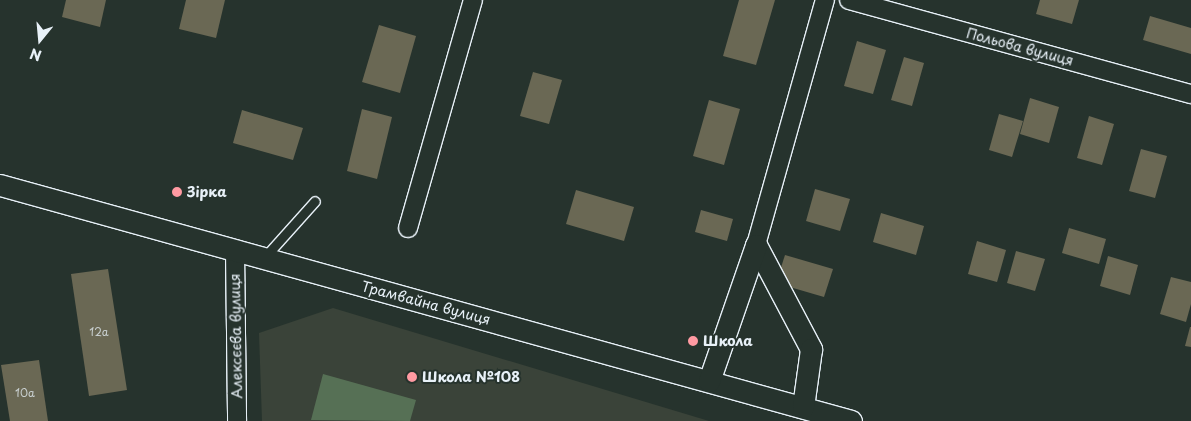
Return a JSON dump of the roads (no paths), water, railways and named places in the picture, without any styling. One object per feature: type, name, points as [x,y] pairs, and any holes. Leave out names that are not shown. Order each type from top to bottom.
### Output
[{"type":"street","points":[[408,228],[473,0]]},
{"type":"street","points":[[709,382],[727,321],[756,245],[825,0]]},
{"type":"street","name":"Польова вулиця","points":[[849,0],[1191,94]]},
{"type":"street","name":"Трамвайна вулиця","points":[[0,185],[851,421]]},
{"type":"street","points":[[756,245],[811,349],[803,407]]},
{"type":"street","name":"Алексєєва вулиця","points":[[234,250],[237,421]]},
{"type":"lane","points":[[264,258],[315,201]]},
{"type":"place","name":"Зірка","points":[[177,192]]},
{"type":"place","name":"Школа","points":[[693,341]]},
{"type":"place","name":"Школа №108","points":[[412,377]]}]
